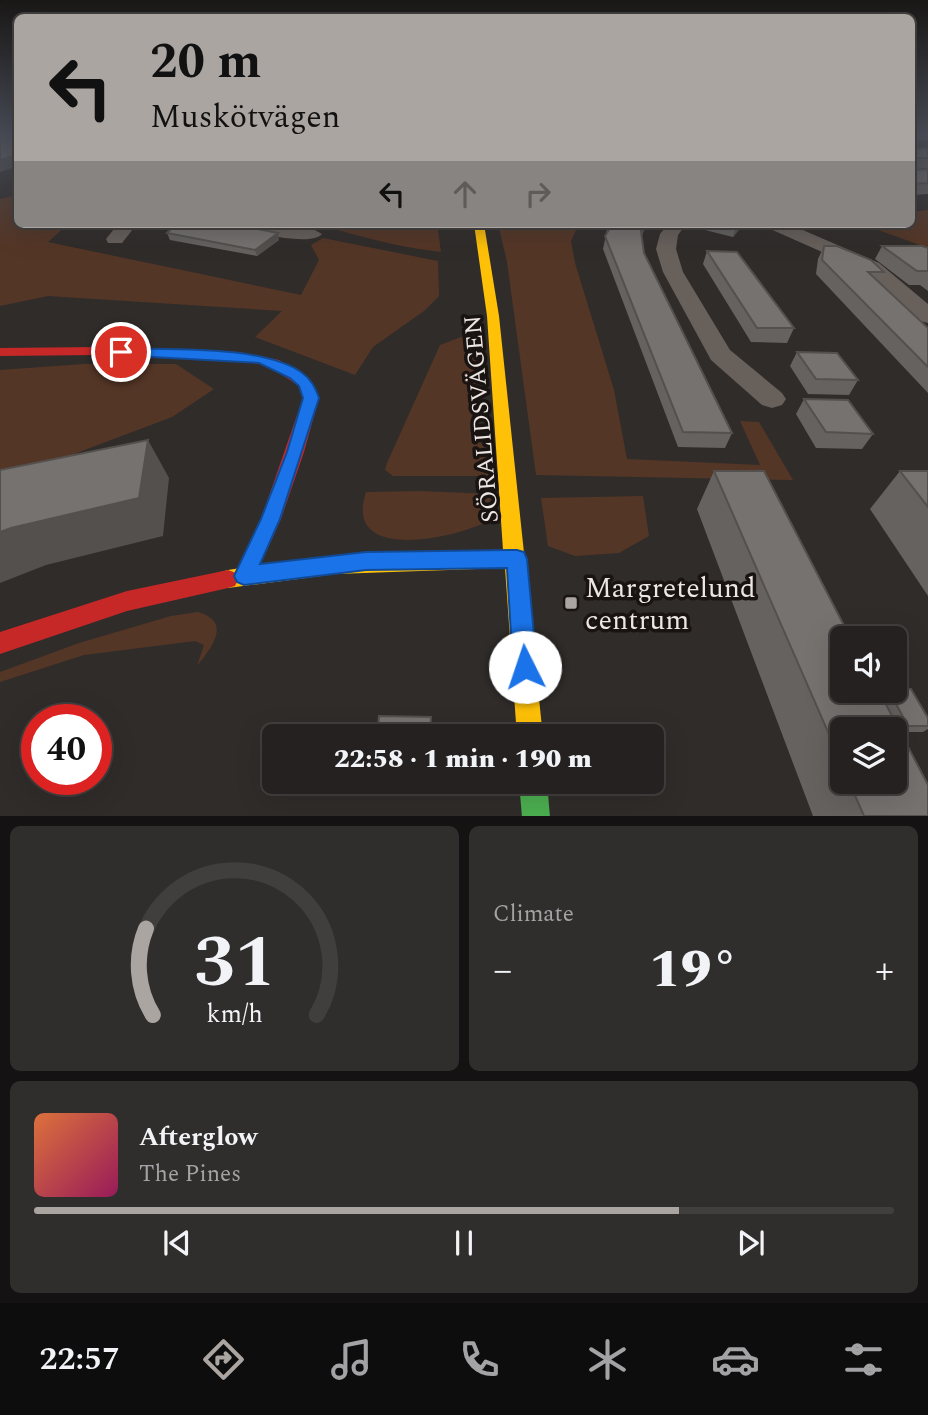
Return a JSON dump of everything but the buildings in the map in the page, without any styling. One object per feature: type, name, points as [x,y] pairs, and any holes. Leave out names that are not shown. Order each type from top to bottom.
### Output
[{"type":"street","points":[[115,239],[125,228]]},
{"type":"street","points":[[258,228],[313,234]]},
{"type":"street","name":"SÖRALIDSVÄGEN","points":[[480,228],[489,267],[496,327],[529,724]]},
{"type":"street","points":[[674,228],[669,234],[666,249],[673,272],[720,355],[772,399]]},
{"type":"street","points":[[783,228],[872,267],[928,316]]},
{"type":"street","points":[[0,352],[97,351],[239,356],[274,363],[296,374],[306,384],[311,398],[271,519],[244,576]]},
{"type":"street","points":[[0,643],[129,599],[200,582],[366,561],[517,559]]},
{"type":"street","points":[[534,794],[536,816]]},
{"type":"shaded area","points":[[14,196],[14,228],[64,228],[48,242],[301,295],[319,260],[311,245],[323,238],[438,261],[439,296],[424,311],[373,347],[355,375],[255,337],[282,311],[48,296],[0,306],[0,199]]},
{"type":"shaded area","points":[[928,210],[928,248],[873,228],[915,228],[915,212]]},
{"type":"shaded area","points":[[438,228],[441,252],[402,246],[338,230]]},
{"type":"shaded area","points":[[499,228],[577,228],[571,241],[575,263],[614,390],[627,459],[760,465],[740,421],[759,422],[793,480],[536,475],[507,262]]},
{"type":"shaded area","points":[[461,337],[480,344],[470,431],[486,451],[489,476],[393,476],[385,470],[387,463],[440,345]]},
{"type":"shaded area","points":[[84,364],[176,364],[214,389],[172,417],[0,482],[0,370]]},
{"type":"shaded area","points":[[366,492],[490,494],[490,509],[482,524],[424,539],[384,537],[370,529],[363,514]]},
{"type":"shaded area","points":[[643,496],[649,536],[619,553],[575,556],[548,546],[541,498]]},
{"type":"shaded area","points":[[198,612],[209,616],[217,629],[213,644],[197,666],[204,645],[195,641],[84,655],[0,682],[0,672],[79,643],[171,616]]},
{"type":"traffic: fast","points":[[534,794],[536,816]]},
{"type":"traffic: slow","points":[[480,228],[493,316],[529,724]]},
{"type":"traffic: slow","points":[[228,579],[372,563],[517,559]]},
{"type":"traffic: jam","points":[[0,352],[97,351],[239,356],[274,363],[306,384],[311,398],[295,452],[271,519],[245,576]]},
{"type":"traffic: jam","points":[[0,643],[127,601],[228,579]]},
{"type":"place","name":"Margretelund centrum","points":[[571,603]]},
{"type":"route","points":[[121,352],[262,359],[296,374],[306,384],[311,398],[295,452],[271,519],[244,576],[366,561],[517,559],[525,667]]}]
